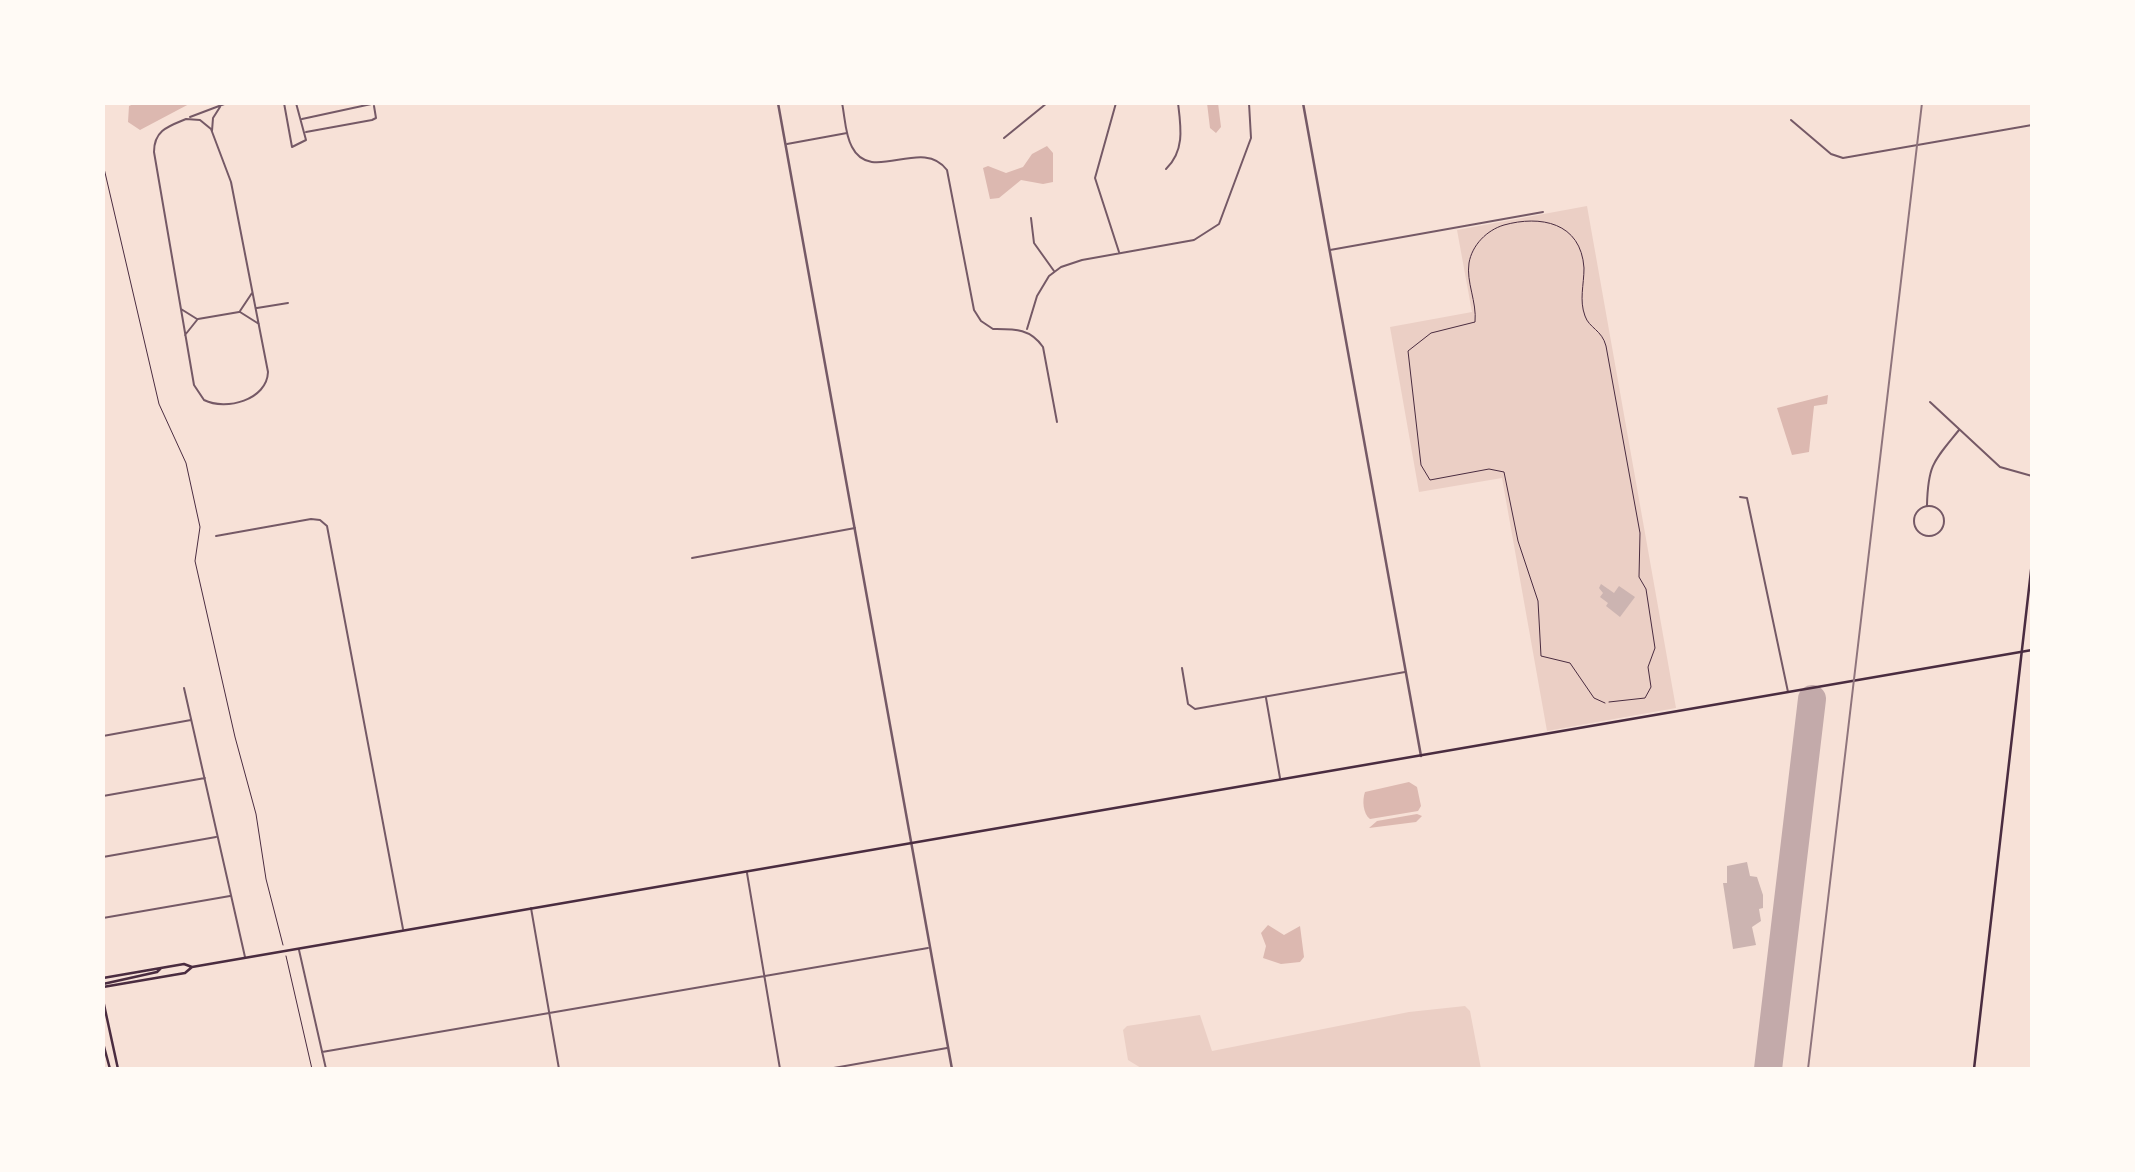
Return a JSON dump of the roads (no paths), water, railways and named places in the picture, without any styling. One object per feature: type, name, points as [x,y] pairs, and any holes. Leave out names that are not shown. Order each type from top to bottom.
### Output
[{"type":"main road","points":[[1975,1069],[2032,562]]},
{"type":"main road","points":[[103,978],[184,964],[191,967],[245,958],[2032,650]]},
{"type":"main road","points":[[103,986],[186,973],[191,967]]},
{"type":"main road","points":[[103,986],[157,972],[161,968]]},
{"type":"main road","points":[[103,1000],[118,1069]]},
{"type":"main road","points":[[104,1046],[110,1069]]},
{"type":"street","points":[[284,103],[292,147],[306,140],[296,103]]},
{"type":"street","points":[[778,103],[952,1069]]},
{"type":"street","points":[[842,103],[854,151],[867,161],[880,162],[924,155],[944,166],[950,177],[975,314],[993,329],[1027,330],[1043,347],[1057,422]]},
{"type":"street","points":[[1004,138],[1047,103]]},
{"type":"street","points":[[1116,103],[1096,178],[1119,253]]},
{"type":"street","points":[[1166,169],[1178,153],[1181,135],[1178,103]]},
{"type":"street","points":[[1027,330],[1037,296],[1055,271],[1082,260],[1194,240],[1219,224],[1252,134],[1249,103]]},
{"type":"street","points":[[1303,103],[1421,755]]},
{"type":"street","points":[[225,104],[213,118],[213,133],[232,186],[259,324],[267,381],[258,395],[214,404],[198,394],[184,336],[153,146],[162,130],[225,104]]},
{"type":"street","points":[[300,120],[375,105],[376,118],[372,120],[304,132]]},
{"type":"street","points":[[186,119],[201,121],[213,133]]},
{"type":"street","points":[[1791,120],[1831,154],[1843,158],[2032,125]]},
{"type":"street","points":[[786,144],[848,133]]},
{"type":"street","points":[[1329,250],[1543,212]]},
{"type":"street","points":[[1031,218],[1034,243],[1055,271]]},
{"type":"street","points":[[239,312],[252,293]]},
{"type":"street","points":[[256,309],[288,303]]},
{"type":"street","points":[[179,307],[198,319]]},
{"type":"street","points":[[184,336],[198,319],[239,312],[259,324]]},
{"type":"street","points":[[1930,402],[2000,467],[2032,476]]},
{"type":"street","points":[[1927,506],[1927,478],[1931,464],[1959,429]]},
{"type":"street","points":[[1740,497],[1747,498],[1788,692]]},
{"type":"street","points":[[1927,506],[1938,509],[1944,517],[1942,528],[1932,535],[1922,534],[1915,524],[1917,512],[1927,506]]},
{"type":"street","points":[[216,536],[310,519],[324,522],[329,533],[403,930]]},
{"type":"street","points":[[692,558],[856,528]]},
{"type":"street","points":[[1182,668],[1190,707],[1406,672]]},
{"type":"street","points":[[184,688],[245,958]]},
{"type":"street","points":[[1266,696],[1280,779]]},
{"type":"street","points":[[103,736],[191,720]]},
{"type":"street","points":[[103,796],[205,778]]},
{"type":"street","points":[[103,857],[218,836]]},
{"type":"street","points":[[747,871],[780,1069]]},
{"type":"street","points":[[103,918],[231,895]]},
{"type":"street","points":[[531,908],[559,1069]]},
{"type":"street","points":[[322,1052],[931,947]]},
{"type":"street","points":[[298,948],[326,1069]]},
{"type":"street","points":[[828,1069],[948,1048]]},
{"type":"railway","points":[[1808,1069],[1922,103]]}]
